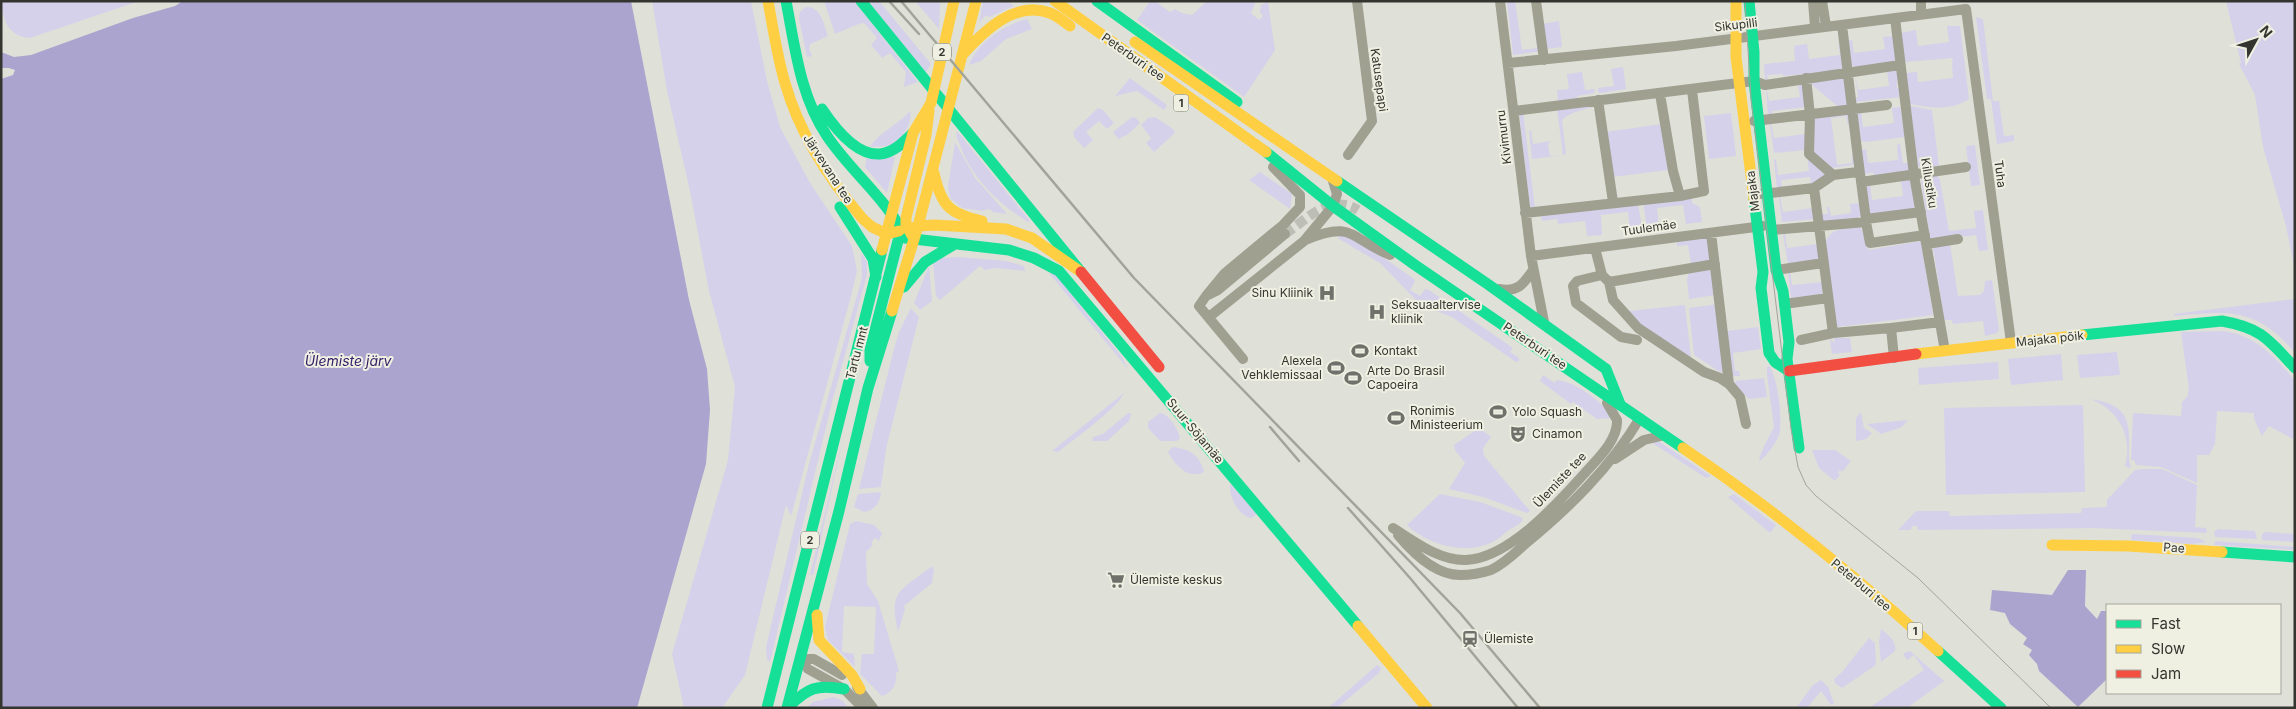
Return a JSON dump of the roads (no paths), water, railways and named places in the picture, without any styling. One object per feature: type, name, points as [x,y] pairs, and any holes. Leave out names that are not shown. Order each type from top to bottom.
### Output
[{"type":"main road","name":"Järvevana tee","points":[[768,1],[787,93],[802,129],[824,168],[858,216],[866,224],[902,234]]},
{"type":"main road","name":"Järvevana tee","points":[[786,1],[804,89],[812,110],[828,136],[892,214]]},
{"type":"main road","points":[[860,1],[1159,368]]},
{"type":"main road","name":"Tartu mnt","points":[[787,707],[816,599],[868,388],[898,297],[902,234],[892,214],[913,133],[930,103],[954,1]]},
{"type":"main road","name":"Tartu mnt","points":[[767,708],[876,278],[902,234],[921,212],[976,1]]},
{"type":"main road","name":"1","points":[[1031,1],[1273,166],[1312,190]]},
{"type":"main road","name":"Peterburi tee","points":[[1055,1],[1240,132],[1333,206],[1415,265],[1734,483],[1789,525],[1918,633],[2001,708]]},
{"type":"main road","points":[[1097,1],[1301,150],[1329,175]]},
{"type":"main road","name":"Majaka","points":[[1736,1],[1736,53],[1763,272],[1760,288],[1768,348],[1772,359],[1785,369]]},
{"type":"main road","name":"Majaka","points":[[1750,1],[1758,121],[1776,270],[1782,285],[1789,342],[1785,369],[1799,448]]},
{"type":"main road","name":"Peterburi tee","points":[[1085,7],[1259,130],[1329,175],[1594,360],[1606,369],[1620,404]]},
{"type":"main road","name":"1","points":[[961,56],[986,30],[1014,14],[1027,10],[1051,13]]},
{"type":"main road","points":[[794,38],[800,46],[808,76],[823,111],[841,133],[866,151],[881,154],[901,145],[913,133]]},
{"type":"main road","points":[[868,388],[870,350],[902,234],[910,194],[926,135],[930,103]]},
{"type":"main road","points":[[932,167],[937,191],[944,206],[960,216],[990,223],[1032,238],[1081,272]]},
{"type":"main road","points":[[824,168],[839,206],[873,259],[876,278]]},
{"type":"main road","points":[[1358,210],[1470,288]]},
{"type":"main road","points":[[902,234],[934,225],[1006,229]]},
{"type":"main road","name":"Suur-Sõjamäe","points":[[902,234],[954,245],[1002,248],[1035,257],[1059,270],[1427,708]]},
{"type":"main road","points":[[898,297],[915,270],[928,257],[954,245]]},
{"type":"main road","points":[[1494,302],[1556,345],[1594,360]]},
{"type":"main road","name":"Majaka põik","points":[[1785,369],[1945,352],[2011,342],[2222,321],[2246,325],[2267,338],[2295,368]]},
{"type":"main road","name":"Pae","points":[[2052,545],[2128,546],[2295,556]]},
{"type":"main road","points":[[816,599],[819,640],[852,676],[860,689]]},
{"type":"main road","points":[[778,668],[788,661],[800,659],[792,648],[788,630]]},
{"type":"main road","points":[[787,707],[808,689],[818,685],[844,689]]},
{"type":"street","name":"Katusepapi","points":[[1348,154],[1372,121],[1357,1]]},
{"type":"street","name":"Kivimurru","points":[[1500,1],[1530,256],[1545,325]]},
{"type":"street","points":[[1536,1],[1544,60]]},
{"type":"street","points":[[1813,1],[1815,27]]},
{"type":"street","points":[[1822,1],[1826,26]]},
{"type":"street","points":[[1921,1],[1921,14]]},
{"type":"street","name":"Sikupilli","points":[[1508,64],[1966,9]]},
{"type":"street","name":"Tuha","points":[[1966,9],[2011,342]]},
{"type":"street","name":"Killustiku","points":[[1895,18],[1914,175],[1945,352]]},
{"type":"street","points":[[1842,25],[1860,177],[1870,243],[1958,239]]},
{"type":"street","points":[[1514,111],[1692,90],[1740,82],[1754,81],[1765,84],[1900,65]]},
{"type":"street","points":[[1806,78],[1810,115],[1809,154],[1833,175],[1860,177],[1914,175],[1966,167]]},
{"type":"street","points":[[1526,213],[1680,196],[1704,191],[1692,90]]},
{"type":"street","points":[[1660,94],[1673,172],[1680,196]]},
{"type":"street","points":[[1598,100],[1613,202]]},
{"type":"street","points":[[1745,122],[1887,105]]},
{"type":"street","points":[[1243,359],[1199,306],[1225,273],[1283,225],[1300,207],[1300,195],[1273,166]]},
{"type":"street","points":[[1208,317],[1304,241],[1333,206],[1337,194],[1335,185],[1329,175]]},
{"type":"street","points":[[1754,195],[1814,188],[1833,175]]},
{"type":"street","points":[[1814,188],[1833,334]]},
{"type":"street","name":"Tuulemäe","points":[[1530,256],[1758,227],[1819,226],[1921,212]]},
{"type":"street","points":[[1304,241],[1336,230],[1348,232],[1378,250],[1415,265]]},
{"type":"street","points":[[1711,233],[1729,384]]},
{"type":"street","points":[[1206,296],[1218,290],[1285,234]]},
{"type":"street","points":[[1595,248],[1613,300],[1638,328],[1704,372],[1720,378],[1729,384],[1740,397],[1746,424]]},
{"type":"street","points":[[1776,270],[1823,263]]},
{"type":"street","points":[[1637,340],[1621,337],[1576,303],[1573,286],[1577,281],[1715,264]]},
{"type":"street","points":[[1490,287],[1508,290],[1517,289],[1522,287],[1533,270]]},
{"type":"street","points":[[1784,304],[1828,298]]},
{"type":"street","points":[[1800,340],[1833,334],[1940,322]]},
{"type":"street","points":[[1891,328],[1894,358]]},
{"type":"street","name":"Ülemiste tee","points":[[1596,388],[1616,416],[1617,425],[1613,439],[1550,512],[1494,553],[1478,559],[1465,560],[1440,554],[1393,528],[1410,549],[1425,562],[1443,571],[1459,575],[1490,570],[1504,562],[1548,526],[1608,464],[1640,418]]},
{"type":"street","name":"Ülemiste tee","points":[[1608,464],[1650,437],[1666,436]]},
{"type":"street","points":[[800,659],[810,658],[828,666],[860,689],[873,708]]},
{"type":"street","points":[[800,659],[808,669],[844,689],[863,708]]},
{"type":"water","name":"Ülemiste järv","points":[[183,1],[631,1],[689,300],[707,369],[710,410],[706,464],[637,708],[1,708],[1,79],[13,75],[15,70],[1,68],[1,52],[14,57],[31,55],[133,18],[175,6]]},
{"type":"water","points":[[2068,570],[2086,570],[2085,606],[2097,619],[2101,611],[2106,611],[2106,680],[2078,707],[2039,671],[2037,664],[2029,655],[2032,650],[2023,644],[2027,638],[2010,624],[2005,613],[1990,610],[1992,590],[2052,595]]},
{"type":"tunnel","points":[[1285,234],[1310,215],[1328,206],[1338,204],[1358,210]]},
{"type":"tram line","points":[[1745,1],[1751,98],[1791,428],[1798,467],[1806,485],[1816,496],[1918,578],[2051,708]]},
{"type":"railway","points":[[889,1],[919,34]]},
{"type":"railway","points":[[901,1],[1134,278],[1460,613],[1540,708]]},
{"type":"railway","points":[[1270,427],[1299,461]]},
{"type":"railway","points":[[1348,508],[1410,578],[1518,708]]},
{"type":"place","name":"Sinu Kliinik","points":[[1327,293]]},
{"type":"place","name":"Seksuaaltervise kliinik","points":[[1377,312]]},
{"type":"place","name":"Kontakt","points":[[1360,351]]},
{"type":"place","name":"Alexela Vehklemissaal","points":[[1336,368]]},
{"type":"place","name":"Arte Do Brasil Capoeira","points":[[1353,378]]},
{"type":"place","name":"Yolo Squash","points":[[1498,412]]},
{"type":"place","name":"Ronimis Ministeerium","points":[[1396,418]]},
{"type":"place","name":"Cinamon","points":[[1518,434]]},
{"type":"place","name":"Ülemiste keskus","points":[[1116,580]]},
{"type":"place","name":"Ülemiste","points":[[1470,639]]}]
